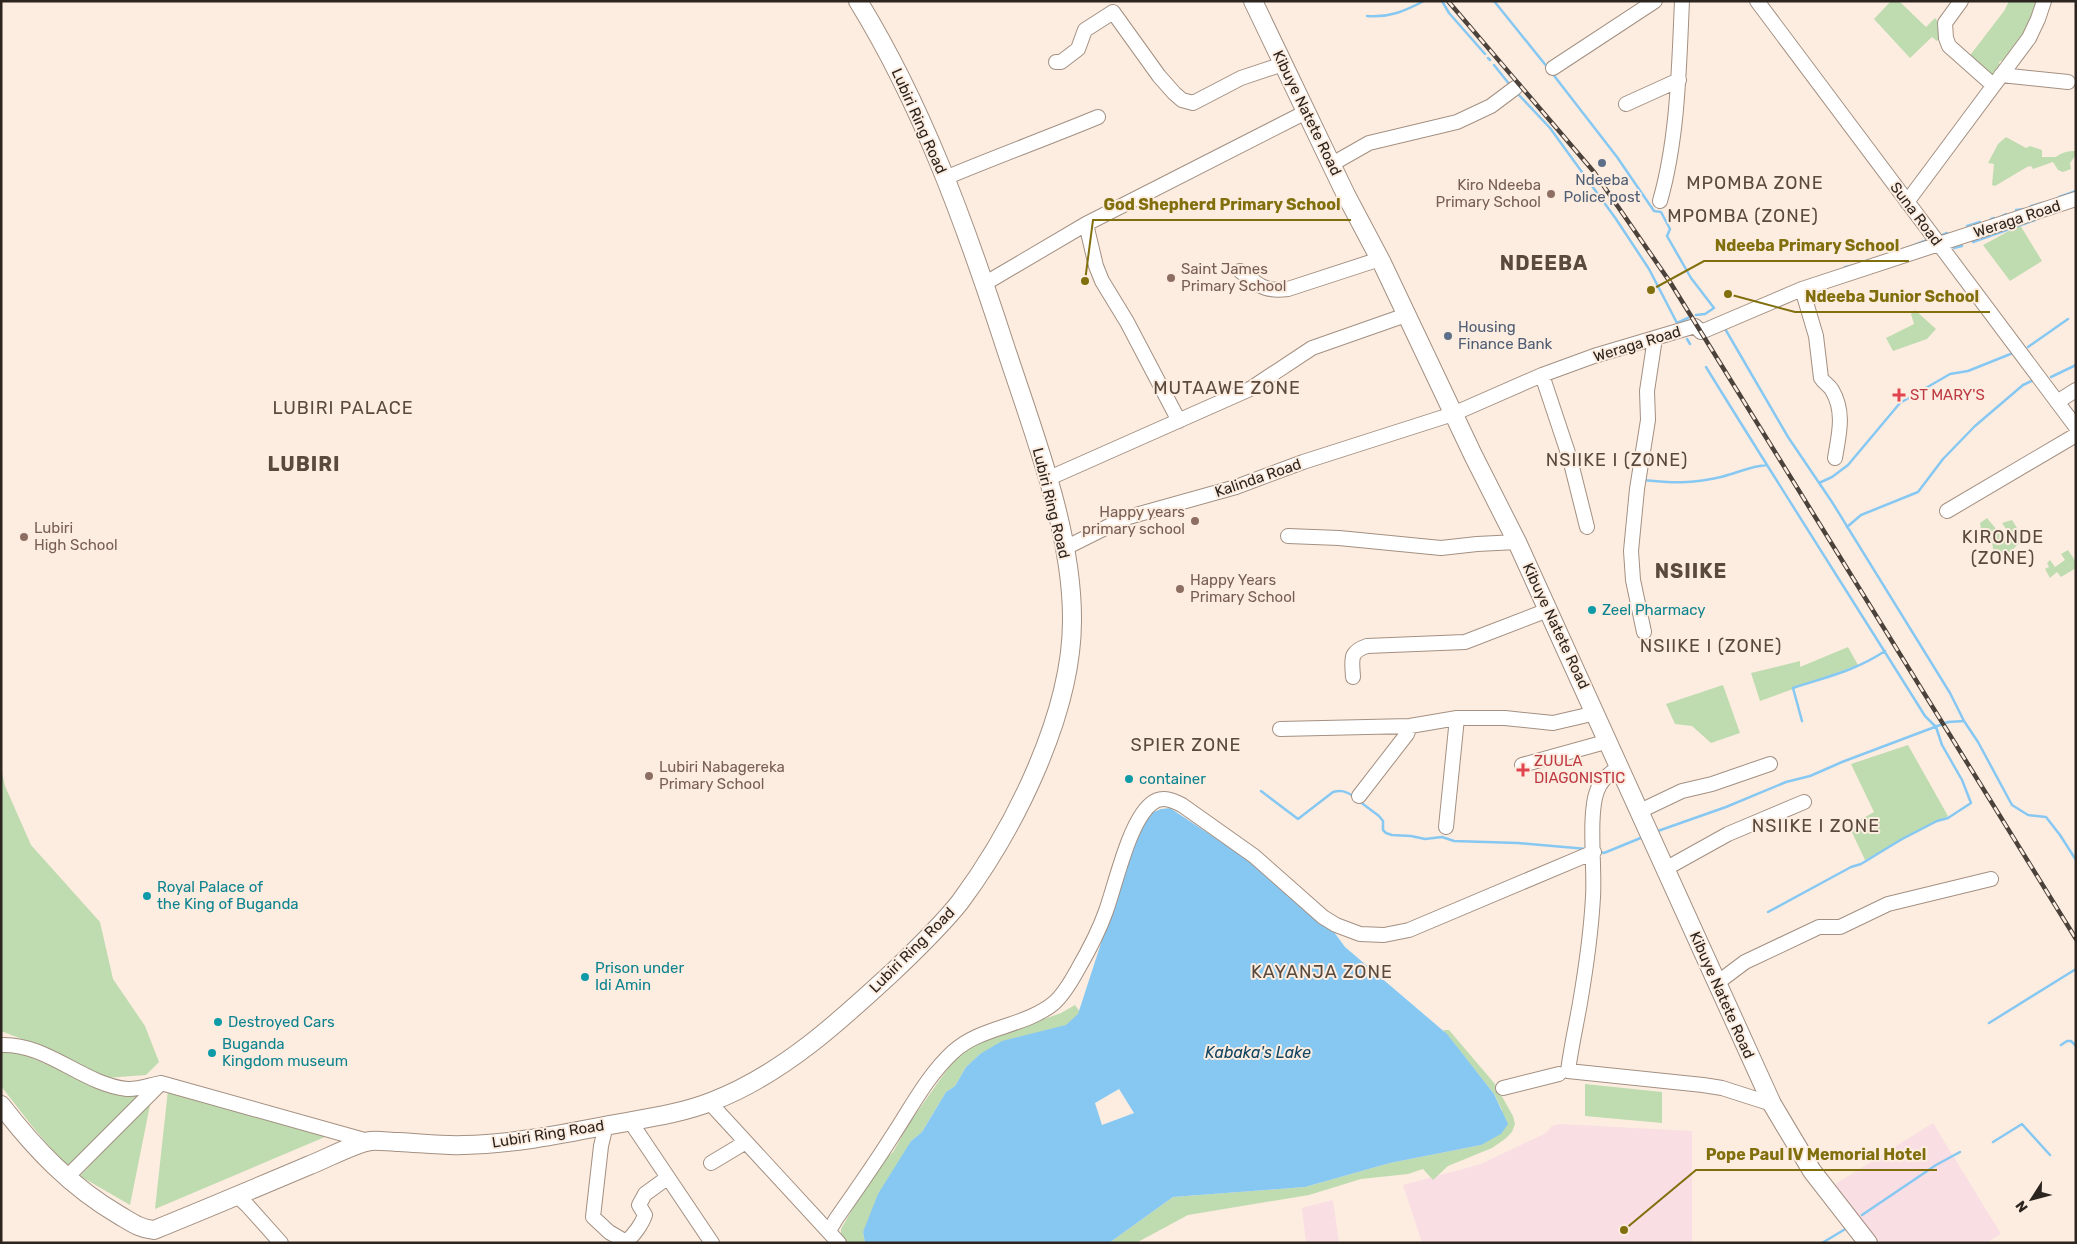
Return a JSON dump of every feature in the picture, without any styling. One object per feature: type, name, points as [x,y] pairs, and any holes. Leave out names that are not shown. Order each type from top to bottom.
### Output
[{"type":"main road","name":"Lubiri Ring Road","points":[[1,1105],[66,1178],[141,1236],[368,1141],[464,1146],[560,1135],[606,1125],[646,1120],[710,1103],[756,1080],[790,1058],[860,1002],[902,963],[958,905],[987,862],[1033,779],[1058,712],[1069,665],[1072,618],[1065,548],[1048,479],[984,284],[945,178],[917,109],[858,1]]},
{"type":"main road","name":"Kibuye Natete Road","points":[[1254,1],[1346,195],[1380,259],[1453,414],[1517,542],[1609,741],[1772,1104],[1812,1171],[1868,1243]]},
{"type":"street","points":[[1552,68],[1654,1]]},
{"type":"street","points":[[1660,201],[1667,167],[1679,80],[1682,1]]},
{"type":"street","name":"Suna Road","points":[[1757,1],[2076,427]]},
{"type":"street","points":[[1961,1],[1945,23],[1947,43],[1959,56],[1997,80],[2068,82]]},
{"type":"street","points":[[1907,202],[2029,38],[2044,1]]},
{"type":"street","points":[[1056,62],[1061,62],[1078,50],[1086,30],[1112,12],[1159,76],[1182,100],[1188,102],[1193,102],[1241,78],[1283,64]]},
{"type":"street","points":[[1626,104],[1679,80]]},
{"type":"street","points":[[1332,164],[1369,143],[1457,122],[1491,106],[1513,89]]},
{"type":"street","points":[[984,284],[1086,224],[1306,112]]},
{"type":"street","points":[[945,178],[1000,154],[1049,138],[1098,117]]},
{"type":"street","name":"Weraga Road","points":[[1453,414],[1542,375],[1594,356],[1695,326],[1700,332],[1802,289],[2076,199]]},
{"type":"street","points":[[1086,224],[1096,266],[1102,282],[1127,322],[1179,421]]},
{"type":"street","points":[[1240,272],[1265,289],[1288,289],[1380,259]]},
{"type":"street","points":[[1802,289],[1816,336],[1821,378],[1832,388],[1841,414],[1842,422],[1835,458]]},
{"type":"street","points":[[1048,479],[1250,389],[1312,348],[1406,315]]},
{"type":"street","points":[[1644,632],[1633,580],[1631,551],[1637,489],[1648,420],[1647,390],[1655,338]]},
{"type":"street","points":[[1542,375],[1570,459],[1587,527]]},
{"type":"street","points":[[2057,402],[2076,390]]},
{"type":"street","name":"Kalinda Road","points":[[1065,548],[1126,518],[1236,487],[1303,462],[1453,414]]},
{"type":"street","points":[[1947,511],[2076,435]]},
{"type":"street","points":[[1288,536],[1339,538],[1441,548],[1517,542]]},
{"type":"street","points":[[1353,677],[1353,656],[1358,649],[1367,646],[1465,642],[1548,610]]},
{"type":"street","points":[[1280,729],[1410,726],[1458,718],[1505,718],[1553,722],[1596,713]]},
{"type":"street","points":[[1446,827],[1458,718]]},
{"type":"street","points":[[1359,796],[1407,734],[1410,726]]},
{"type":"street","points":[[1522,765],[1609,741]]},
{"type":"street","points":[[1640,811],[1682,791],[1712,784],[1770,764]]},
{"type":"street","points":[[1620,766],[1602,779],[1596,792],[1593,827],[1593,898],[1587,958],[1580,1006],[1571,1043],[1568,1071],[1704,1084],[1772,1104]]},
{"type":"street","points":[[829,1231],[929,1079],[953,1052],[982,1034],[1040,1012],[1055,1002],[1065,990],[1092,944],[1106,913],[1134,828],[1151,803],[1161,799],[1170,800],[1182,805],[1254,856],[1323,917],[1352,932],[1369,935],[1409,930],[1594,852]]},
{"type":"street","points":[[1665,869],[1728,834],[1804,802]]},
{"type":"street","points":[[1717,983],[1745,962],[1819,927],[1840,928],[1888,904],[1991,879]]},
{"type":"street","points":[[1,1045],[37,1051],[106,1085],[129,1089],[160,1082],[368,1141]]},
{"type":"street","points":[[1503,1088],[1559,1074]]},
{"type":"street","points":[[66,1178],[160,1082]]},
{"type":"street","points":[[710,1103],[839,1243]]},
{"type":"street","points":[[630,1121],[712,1243]]},
{"type":"street","points":[[606,1125],[601,1146],[593,1217],[599,1223],[626,1242],[633,1236],[644,1218],[645,1214],[639,1205],[642,1198],[667,1178]]},
{"type":"street","points":[[711,1163],[746,1142]]},
{"type":"street","points":[[236,1196],[247,1205],[281,1243]]},
{"type":"shaded area","points":[[1933,1123],[2001,1234],[1986,1243],[1880,1243],[1834,1185]]},
{"type":"shaded area","points":[[1559,1124],[1692,1131],[1692,1243],[1422,1243],[1403,1185],[1481,1164],[1546,1133],[1552,1126]]},
{"type":"shaded area","points":[[1333,1200],[1339,1243],[1306,1243],[1302,1208]]},
{"type":"green space","points":[[1891,1],[1899,1],[1926,27],[1935,18],[1946,31],[1937,41],[1932,37],[1910,58],[1874,19]]},
{"type":"green space","points":[[2009,1],[2041,1],[2029,32],[2008,62],[2005,59],[1999,62],[2001,69],[1994,75],[1968,58],[2004,11]]},
{"type":"green space","points":[[2006,137],[2026,148],[2030,146],[2042,150],[2042,157],[2056,157],[2065,152],[2076,151],[2076,155],[2070,163],[2071,169],[2063,172],[2058,170],[2053,162],[2033,169],[2031,166],[1995,186],[1992,185],[1994,164],[1988,163],[1998,144]]},
{"type":"green space","points":[[2020,225],[2042,261],[2010,281],[1983,245]]},
{"type":"green space","points":[[1915,310],[1936,329],[1927,339],[1893,351],[1886,338],[1914,324],[1911,314]]},
{"type":"green space","points":[[1987,518],[2002,536],[2008,532],[2002,523],[2012,520],[2024,539],[2004,557],[2000,552],[1994,554],[1992,542],[1989,538],[1982,536],[1980,523]]},
{"type":"green space","points":[[2068,550],[2076,562],[2076,568],[2061,577],[2057,572],[2050,578],[2045,569],[2049,567],[2047,563],[2050,560],[2055,567],[2065,560],[2061,554]]},
{"type":"green space","points":[[1848,647],[1858,665],[1760,701],[1751,673],[1800,661],[1800,667]]},
{"type":"green space","points":[[1723,685],[1740,733],[1711,743],[1692,726],[1675,724],[1666,704]]},
{"type":"green space","points":[[1908,745],[1948,816],[1865,860],[1849,826],[1874,812],[1851,764]]},
{"type":"green space","points":[[1,768],[5,786],[31,845],[100,922],[113,979],[145,1026],[159,1062],[146,1075],[106,1078],[58,1053],[1,1031]]},
{"type":"green space","points":[[1075,1005],[1085,1019],[980,1054],[966,1067],[955,1086],[946,1092],[922,1132],[911,1141],[863,1232],[865,1243],[844,1243],[841,1239],[841,1229],[877,1166],[893,1152],[910,1122],[956,1057],[980,1042],[1061,1013]]},
{"type":"green space","points":[[1443,1030],[1449,1030],[1495,1084],[1513,1116],[1515,1124],[1512,1132],[1492,1148],[1448,1166],[1433,1180],[1423,1169],[1408,1174],[1361,1179],[1309,1195],[1188,1215],[1136,1243],[1109,1243],[1173,1197],[1305,1187],[1390,1163],[1481,1145],[1502,1110],[1494,1094]]},
{"type":"green space","points":[[1,1049],[18,1052],[121,1096],[139,1095],[71,1168],[64,1164],[1,1086]]},
{"type":"green space","points":[[1585,1084],[1662,1092],[1662,1123],[1585,1116]]},
{"type":"green space","points":[[168,1090],[332,1134],[155,1209]]},
{"type":"green space","points":[[151,1100],[130,1205],[80,1176]]},
{"type":"water","name":"Kabaka's Lake","points":[[1170,808],[1241,855],[1334,932],[1345,947],[1447,1034],[1494,1094],[1508,1124],[1501,1134],[1481,1145],[1390,1163],[1305,1187],[1173,1197],[1109,1243],[865,1243],[863,1232],[878,1194],[911,1141],[922,1132],[946,1092],[955,1086],[966,1067],[980,1054],[1002,1041],[1066,1025],[1078,1014],[1142,817],[1161,809]],"holes":[[[1119,1089],[1134,1113],[1102,1125],[1095,1103]]]},
{"type":"waterway","points":[[1367,16],[1383,16],[1397,13],[1424,1]]},
{"type":"waterway","points":[[1442,1],[1449,13],[1485,54]]},
{"type":"waterway","points":[[1494,1],[1548,68]]},
{"type":"waterway","points":[[1494,65],[1510,85]]},
{"type":"waterway","points":[[1552,73],[1617,157],[1654,211],[1661,212],[1670,229],[1667,236],[1691,278],[1714,308],[1705,314],[1696,315]]},
{"type":"waterway","points":[[1517,93],[1550,128],[1616,219],[1649,269],[1677,323],[1688,318]]},
{"type":"waterway","points":[[2059,197],[2076,191]]},
{"type":"waterway","points":[[2031,206],[2042,203]]},
{"type":"waterway","points":[[2016,210],[2024,209]]},
{"type":"waterway","points":[[2002,216],[2006,214]]},
{"type":"waterway","points":[[1973,242],[2035,220]]},
{"type":"waterway","points":[[1967,226],[1980,222]]},
{"type":"waterway","points":[[1940,236],[1947,233]]},
{"type":"waterway","points":[[1912,246],[1927,240]]},
{"type":"waterway","points":[[1954,248],[1962,246]]},
{"type":"waterway","points":[[1845,267],[1855,265]]},
{"type":"waterway","points":[[2028,347],[2068,319]]},
{"type":"waterway","points":[[1724,327],[1788,437],[1832,502],[1950,693],[2012,805],[2028,815],[2046,817],[2076,860]]},
{"type":"waterway","points":[[1687,339],[1690,344]]},
{"type":"waterway","points":[[1819,483],[1832,477],[1848,465],[1900,403],[1950,374],[1968,371],[2013,353]]},
{"type":"waterway","points":[[2051,377],[2076,365]]},
{"type":"waterway","points":[[1706,367],[1925,716],[1936,727],[1942,745],[1962,780],[1971,803],[1948,818],[1937,821],[1902,839],[1861,864],[1851,867],[1768,912]]},
{"type":"waterway","points":[[1847,527],[1861,515],[1918,492],[1943,459],[1975,426],[2023,385],[2034,380]]},
{"type":"waterway","points":[[1643,480],[1700,481],[1767,465]]},
{"type":"waterway","points":[[1802,721],[1793,688],[1851,669],[1885,651]]},
{"type":"waterway","points":[[1655,832],[1726,807],[1786,782],[1810,776],[1948,722],[1964,721]]},
{"type":"waterway","points":[[1261,791],[1298,819],[1333,792],[1343,791],[1353,796]]},
{"type":"waterway","points":[[1359,801],[1379,816],[1383,821],[1383,830],[1392,835],[1425,839],[1442,837],[1454,841],[1518,843],[1587,849]]},
{"type":"waterway","points":[[1600,852],[1604,853],[1643,837]]},
{"type":"waterway","points":[[1989,1023],[2076,969]]},
{"type":"waterway","points":[[2061,1045],[2071,1041],[2076,1046]]},
{"type":"waterway","points":[[1993,1142],[2022,1124],[2050,1155]]},
{"type":"waterway","points":[[1862,1215],[1936,1165],[1960,1152]]},
{"type":"waterway","points":[[1822,1243],[1847,1228]]},
{"type":"railway","points":[[1448,1],[1594,172],[1670,282],[2076,939]]},
{"type":"place","name":"Ndeeba Police post","points":[[1602,163]]},
{"type":"place","name":"Kiro Ndeeba Primary School","points":[[1551,194]]},
{"type":"place","name":"Saint James Primary School","points":[[1171,278]]},
{"type":"place","name":"God Shepherd Primary School","points":[[1085,281]]},
{"type":"place","name":"Ndeeba Primary School","points":[[1651,290]]},
{"type":"place","name":"Ndeeba Junior School","points":[[1728,294]]},
{"type":"place","name":"Housing Finance Bank","points":[[1448,336]]},
{"type":"place","name":"ST MARY'S","points":[[1899,395]]},
{"type":"place","name":"Happy years primary school","points":[[1195,521]]},
{"type":"place","name":"Lubiri High School","points":[[24,537]]},
{"type":"place","name":"Happy Years Primary School","points":[[1180,589]]},
{"type":"place","name":"Zeel Pharmacy","points":[[1592,610]]},
{"type":"place","name":"ZUULA DIAGONISTIC","points":[[1523,770]]},
{"type":"place","name":"Lubiri Nabagereka Primary School","points":[[649,776]]},
{"type":"place","name":"container","points":[[1129,779]]},
{"type":"place","name":"Royal Palace of the King of Buganda","points":[[147,896]]},
{"type":"place","name":"Prison under Idi Amin","points":[[585,977]]},
{"type":"place","name":"Destroyed Cars","points":[[218,1022]]},
{"type":"place","name":"Buganda Kingdom museum","points":[[212,1053]]},
{"type":"place","name":"Pope Paul IV Memorial Hotel","points":[[1624,1230]]},
{"type":"district","name":"MPOMBA ZONE","points":[[1755,183]]},
{"type":"district","name":"MPOMBA (ZONE)","points":[[1743,216]]},
{"type":"district","name":"NDEEBA","points":[[1544,263]]},
{"type":"district","name":"MUTAAWE ZONE","points":[[1227,388]]},
{"type":"district","name":"LUBIRI PALACE","points":[[343,408]]},
{"type":"district","name":"NSIIKE I (ZONE)","points":[[1617,460]]},
{"type":"district","name":"LUBIRI","points":[[304,464]]},
{"type":"district","name":"KIRONDE (ZONE)","points":[[2003,547]]},
{"type":"district","name":"NSIIKE","points":[[1691,571]]},
{"type":"district","name":"NSIIKE I (ZONE)","points":[[1711,646]]},
{"type":"district","name":"SPIER ZONE","points":[[1186,745]]},
{"type":"district","name":"NSIIKE I ZONE","points":[[1816,826]]},
{"type":"district","name":"KAYANJA ZONE","points":[[1322,972]]}]
